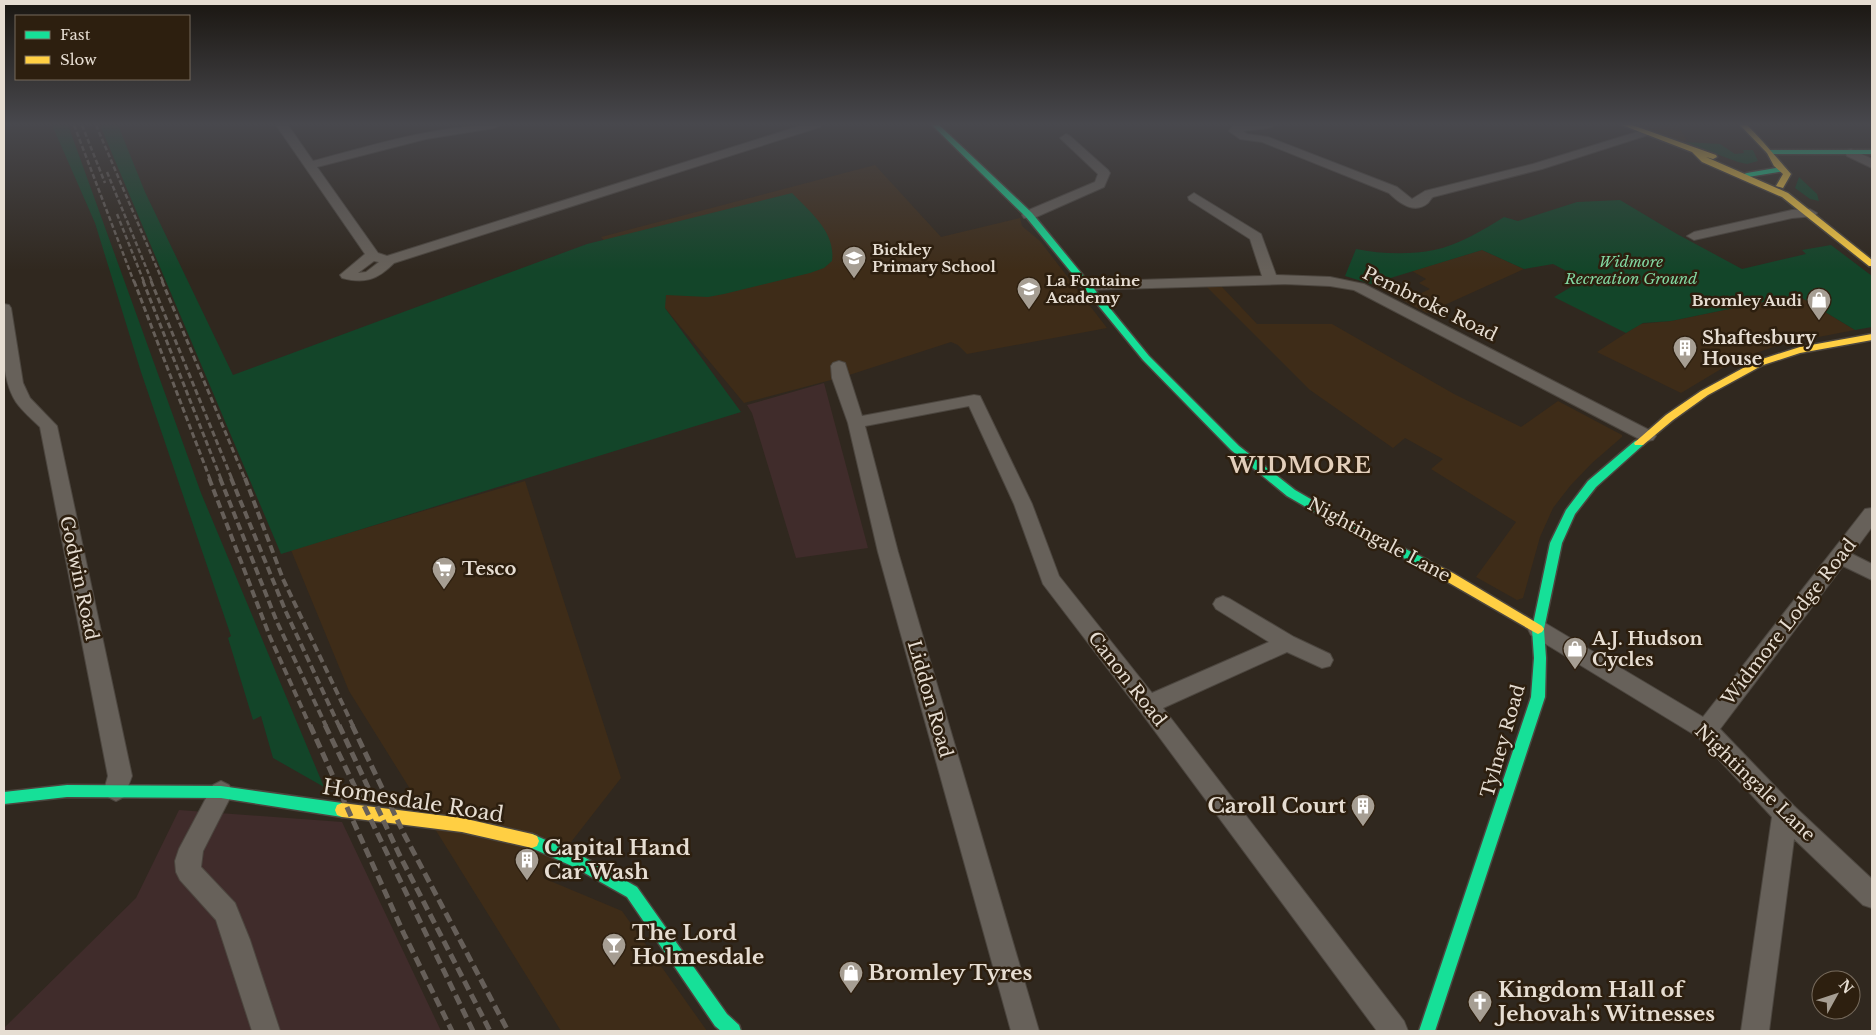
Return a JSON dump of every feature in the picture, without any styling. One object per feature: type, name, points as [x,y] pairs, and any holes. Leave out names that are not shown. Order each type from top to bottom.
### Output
[{"type":"street","points":[[316,173],[372,254],[371,256]]},
{"type":"street","points":[[371,256],[347,275],[356,278],[373,276],[389,260],[663,173]]},
{"type":"street","name":"Nightingale Lane","points":[[985,173],[1029,215],[1146,358],[1235,448],[1291,493],[1348,526],[1449,576],[1706,730],[1785,814],[1872,896]]},
{"type":"street","points":[[1029,215],[1100,184],[1104,173]]},
{"type":"street","points":[[1357,173],[1393,190],[1402,200],[1411,203],[1423,200],[1423,198],[1430,194],[1515,173]]},
{"type":"street","points":[[1745,173],[1782,191],[1872,264]]},
{"type":"street","points":[[1782,191],[1787,173]]},
{"type":"street","points":[[1194,197],[1256,238],[1271,280]]},
{"type":"street","points":[[1694,236],[1792,214],[1810,213]]},
{"type":"street","points":[[371,256],[389,260]]},
{"type":"street","name":"Pembroke Road","points":[[1088,287],[1138,282],[1271,280],[1331,282],[1353,286],[1371,292],[1647,436]]},
{"type":"street","name":"Godwin Road","points":[[4,308],[8,377],[23,400],[48,426],[120,776],[116,790]]},
{"type":"street","name":"Tylney Road","points":[[1427,1031],[1538,697],[1540,658],[1538,629],[1556,543],[1570,513],[1592,484],[1647,436],[1698,399],[1743,371],[1779,356],[1872,337]]},
{"type":"street","name":"Liddon Road","points":[[839,366],[840,378],[856,423],[888,552],[1025,1031]]},
{"type":"street","name":"Canon Road","points":[[856,423],[974,400],[1024,504],[1050,579],[1148,705],[1394,1031]]},
{"type":"street","name":"Widmore Lodge Road","points":[[1706,730],[1872,514]]},
{"type":"street","points":[[1840,556],[1872,573]]},
{"type":"street","points":[[1223,604],[1287,643],[1322,660]]},
{"type":"street","points":[[1148,705],[1287,643]]},
{"type":"street","name":"Homesdale Road","points":[[4,798],[67,791],[222,792],[407,819],[462,825],[534,841],[579,862],[632,892],[721,1020],[734,1031]]},
{"type":"street","points":[[222,792],[191,849],[188,861],[189,872],[226,912],[237,940],[266,1031]]},
{"type":"street","points":[[1755,1031],[1785,814]]},
{"type":"shaded area","name":"Bickley Primary School","points":[[843,173],[883,173],[941,237],[1020,218],[1022,226],[1040,241],[1107,328],[967,354],[958,345],[951,342],[846,376],[744,403],[665,308],[601,237]]},
{"type":"shaded area","points":[[1482,250],[1524,269],[1427,313],[1404,301],[1430,289],[1419,283],[1426,279],[1412,271]]},
{"type":"shaded area","points":[[1207,287],[1222,287],[1257,324],[1332,324],[1454,394],[1521,427],[1558,401],[1622,435],[1570,486],[1553,508],[1540,537],[1523,598],[1517,600],[1476,577],[1516,522],[1431,469],[1443,459],[1405,438],[1393,448],[1310,390]]},
{"type":"shaded area","points":[[1797,295],[1855,330],[1782,344],[1759,352],[1731,363],[1681,393],[1597,352],[1640,324],[1671,321]]},
{"type":"shaded area","points":[[824,383],[868,548],[796,558],[752,413],[747,405]]},
{"type":"shaded area","points":[[525,481],[621,778],[543,878],[622,911],[707,1031],[561,1031],[349,691],[291,550]]},
{"type":"shaded area","points":[[179,810],[342,822],[441,1031],[4,1031],[4,1028],[136,898]]},
{"type":"green space","points":[[73,173],[85,173],[201,493],[324,787],[273,758],[261,716],[253,720],[228,638],[231,636],[141,372],[95,223]]},
{"type":"green space","points":[[120,173],[137,173],[233,375],[587,244],[792,193],[814,215],[826,232],[830,241],[832,261],[824,268],[708,297],[666,295],[665,308],[741,412],[281,554]]},
{"type":"green space","points":[[1799,177],[1817,194],[1819,201],[1810,199],[1795,188]]},
{"type":"green space","name":"Widmore Recreation Ground","points":[[1620,200],[1677,234],[1742,269],[1806,254],[1802,250],[1831,245],[1872,276],[1872,327],[1855,330],[1797,295],[1671,321],[1643,323],[1626,333],[1554,297],[1571,287],[1576,276],[1553,264],[1524,269],[1482,250],[1371,284],[1345,276],[1356,249],[1395,253],[1415,253],[1434,250],[1462,241],[1504,217],[1518,221],[1577,202]]},
{"type":"railway","points":[[92,173],[134,282]]},
{"type":"railway","points":[[101,173],[105,183]]},
{"type":"railway","points":[[108,173],[152,282]]},
{"type":"railway","points":[[117,173],[163,282]]},
{"type":"railway","points":[[117,214],[144,282]]},
{"type":"railway","points":[[134,281],[210,479]]},
{"type":"railway","points":[[143,281],[221,479]]},
{"type":"railway","points":[[151,281],[232,479]]},
{"type":"railway","points":[[162,281],[245,479]]},
{"type":"railway","points":[[209,478],[270,637],[310,726]]},
{"type":"railway","points":[[220,478],[277,622],[326,726]]},
{"type":"railway","points":[[231,478],[286,612],[339,726]]},
{"type":"railway","points":[[245,478],[283,579],[353,726]]},
{"type":"railway","points":[[310,725],[404,934],[452,1031]]},
{"type":"railway","points":[[325,725],[473,1031]]},
{"type":"railway","points":[[339,725],[399,854],[490,1031]]},
{"type":"railway","points":[[352,725],[404,834],[508,1031]]},
{"type":"traffic: fast","points":[[985,173],[1029,215],[1146,358],[1235,448],[1291,493],[1348,526],[1424,563]]},
{"type":"traffic: fast","points":[[1742,176],[1759,173]]},
{"type":"traffic: fast","points":[[1427,1031],[1538,697],[1540,658],[1538,629],[1556,543],[1570,513],[1592,484],[1639,443]]},
{"type":"traffic: fast","points":[[4,798],[67,791],[221,792],[342,810]]},
{"type":"traffic: fast","points":[[532,841],[579,862],[632,892],[721,1020],[733,1031]]},
{"type":"traffic: slow","points":[[1735,173],[1785,195],[1872,264]]},
{"type":"traffic: slow","points":[[1780,186],[1786,173]]},
{"type":"traffic: slow","points":[[1639,443],[1670,417],[1704,393],[1760,363],[1800,350],[1872,337]]},
{"type":"traffic: slow","points":[[1424,563],[1538,629]]},
{"type":"traffic: slow","points":[[342,810],[462,825],[532,841]]},
{"type":"place","name":"Bickley Primary School","points":[[854,279]]},
{"type":"place","name":"La Fontaine Academy","points":[[1029,310]]},
{"type":"place","name":"Bromley Audi","points":[[1819,321]]},
{"type":"place","name":"Shaftesbury House","points":[[1685,369]]},
{"type":"place","name":"Tesco","points":[[444,590]]},
{"type":"place","name":"A.J. Hudson Cycles","points":[[1575,670]]},
{"type":"place","name":"Caroll Court","points":[[1363,827]]},
{"type":"place","name":"Capital Hand Car Wash","points":[[527,881]]},
{"type":"place","name":"The Lord Holmesdale","points":[[614,966]]},
{"type":"place","name":"Bromley Tyres","points":[[851,994]]},
{"type":"place","name":"Kingdom Hall of Jehovah's Witnesses","points":[[1480,1023]]},
{"type":"district","name":"WIDMORE","points":[[1300,465]]}]
